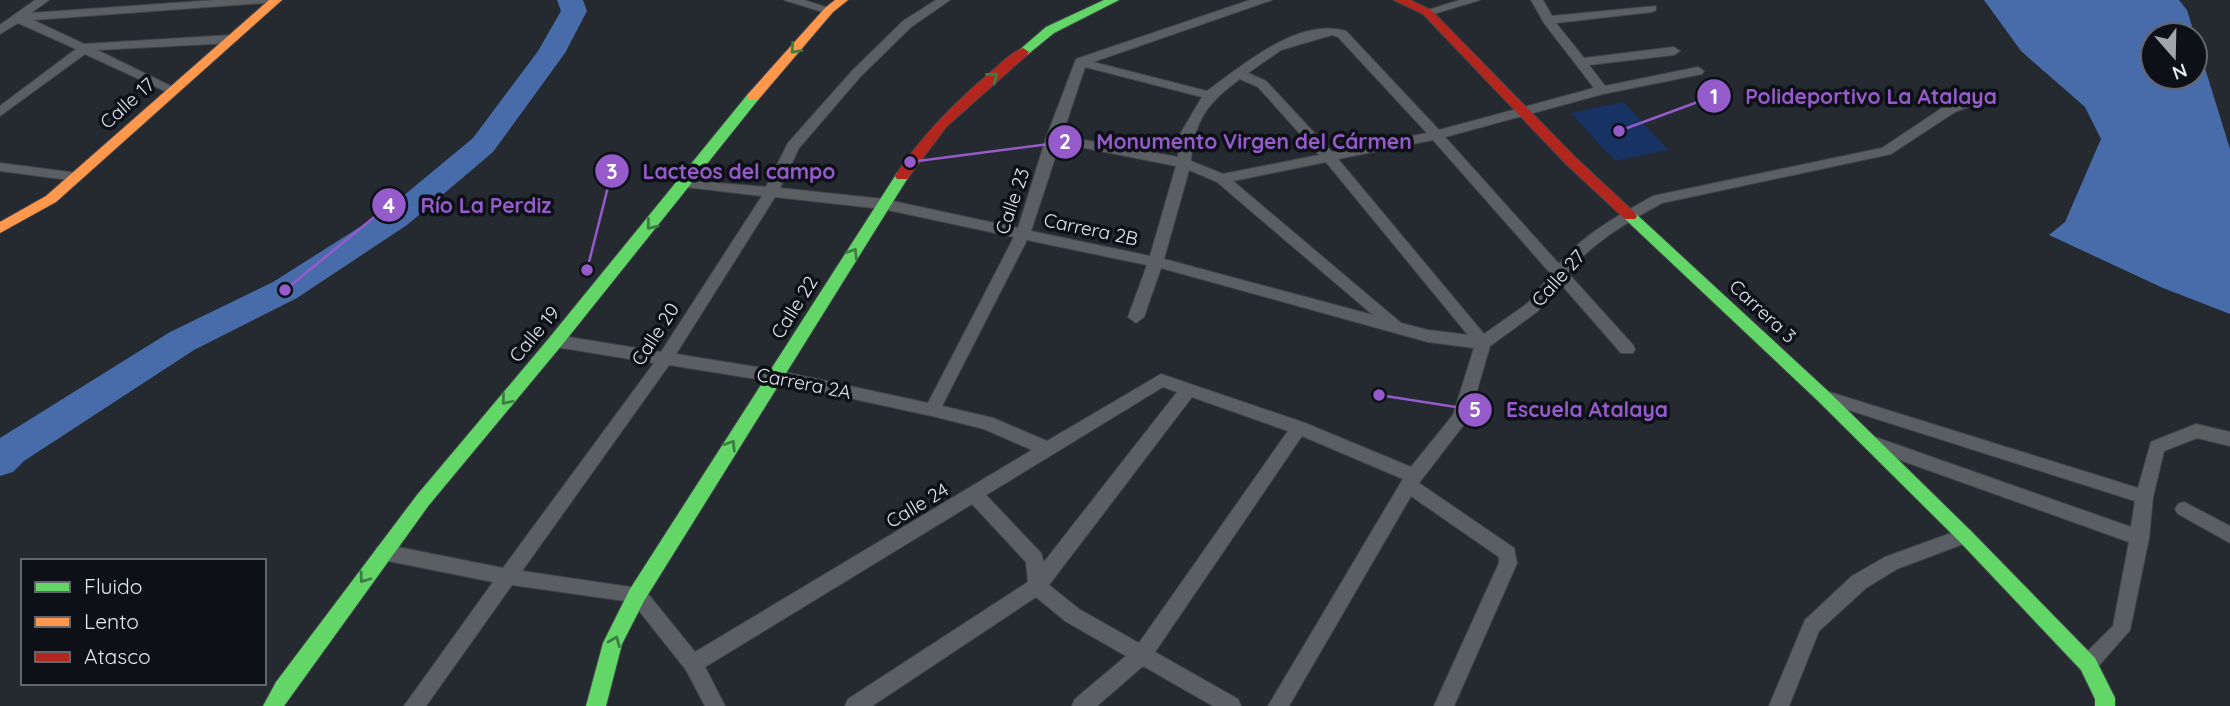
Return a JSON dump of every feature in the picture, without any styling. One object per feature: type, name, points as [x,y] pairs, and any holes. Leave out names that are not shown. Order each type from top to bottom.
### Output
[{"type":"main road","name":"Calle 17","points":[[0,228],[51,199],[276,0]]},
{"type":"main road","name":"Calle 22","points":[[597,705],[613,643],[637,595],[923,143],[962,102],[1050,30],[1113,0]]},
{"type":"main road","name":"Carrera 3","points":[[1400,0],[1427,12],[1572,161],[1823,396],[1965,536],[2088,664],[2105,698],[2105,706]]},
{"type":"main road","name":"Calle 19","points":[[273,706],[423,500],[556,341],[758,91],[835,5]]},
{"type":"street","points":[[0,30],[43,0]]},
{"type":"street","points":[[120,9],[131,0]]},
{"type":"street","points":[[18,18],[264,0]]},
{"type":"street","points":[[790,0],[835,5]]},
{"type":"street","name":"Calle 20","points":[[414,706],[665,359],[771,192],[793,146],[856,74],[907,24],[944,0]]},
{"type":"street","points":[[1080,62],[1239,6],[1266,0]]},
{"type":"street","points":[[1427,12],[1474,0]]},
{"type":"street","points":[[1537,0],[1548,20],[1601,90]]},
{"type":"street","points":[[1548,20],[1648,4]]},
{"type":"street","points":[[18,18],[87,47],[173,90]]},
{"type":"street","points":[[1136,317],[1156,262],[1184,163],[1186,135],[1209,96],[1277,47],[1332,31],[1342,34],[1436,135],[1627,349]]},
{"type":"street","points":[[1,111],[87,47],[231,39]]},
{"type":"street","points":[[134,69],[157,44]]},
{"type":"street","points":[[1581,62],[1674,51]]},
{"type":"street","points":[[1080,62],[1209,96]]},
{"type":"street","name":"Calle 23","points":[[932,410],[1023,234],[1080,62]]},
{"type":"street","points":[[1222,179],[1436,135],[1601,90],[1698,71]]},
{"type":"street","points":[[1238,73],[1262,84],[1329,157],[1483,343],[1461,418],[1411,480],[1278,706]]},
{"type":"street","name":"Calle 27","points":[[1483,343],[1533,307],[1574,254],[1630,214],[1658,200],[1886,151],[1950,109],[1988,97]]},
{"type":"street","points":[[1053,138],[1184,163],[1222,179],[1399,329]]},
{"type":"street","points":[[0,167],[77,177]]},
{"type":"street","name":"Carrera 2B","points":[[685,183],[883,204],[1156,262],[1428,336],[1483,343]]},
{"type":"street","name":"Carrera 2A","points":[[556,341],[775,376],[932,410],[987,424],[1046,448]]},
{"type":"street","name":"Calle 24","points":[[693,664],[1161,380],[1188,390]]},
{"type":"street","points":[[855,706],[1037,586],[1188,390],[1299,428],[1411,480],[1508,553],[1508,563],[1444,706]]},
{"type":"street","points":[[1823,396],[2144,497]]},
{"type":"street","points":[[1082,706],[1142,655],[1299,428]]},
{"type":"street","points":[[2088,664],[2121,630],[2140,538],[2144,497],[2157,447],[2196,431],[2230,439]]},
{"type":"street","points":[[1868,441],[2140,538]]},
{"type":"street","points":[[975,495],[1035,559],[1037,586],[1072,615],[1231,706]]},
{"type":"street","points":[[2184,509],[2230,535]]},
{"type":"street","points":[[1779,706],[1812,626],[1859,582],[1891,563],[1965,536]]},
{"type":"street","points":[[383,552],[509,577],[637,595],[693,664],[715,706]]},
{"type":"shaded area","points":[[1984,0],[2179,0],[2187,10],[2191,21],[2139,21],[2139,91],[2209,91],[2209,81],[2230,149],[2230,314],[2163,288],[2049,235],[2065,222],[2101,139],[2085,107],[2021,51]]},
{"type":"shaded area","points":[[1623,102],[1669,150],[1615,161],[1571,113]]},
{"type":"waterway","points":[[0,461],[11,450],[182,341],[285,290],[396,218],[483,145],[551,53],[574,11],[570,0]]},
{"type":"traffic: fast","points":[[1023,52],[1050,30],[1113,0]]},
{"type":"traffic: fast","points":[[273,706],[283,688],[423,500],[556,341],[753,97]]},
{"type":"traffic: fast","points":[[596,706],[613,643],[637,595],[902,176]]},
{"type":"traffic: fast","points":[[1630,216],[1823,396],[1965,536],[2088,664],[2105,698],[2105,706]]},
{"type":"traffic: slow","points":[[0,228],[51,199],[276,0]]},
{"type":"traffic: slow","points":[[753,97],[829,10],[842,0]]},
{"type":"traffic: jam","points":[[1400,0],[1427,12],[1571,161],[1630,216]]},
{"type":"traffic: jam","points":[[902,176],[943,123],[1023,52]]},
{"type":"place","name":"Polideportivo La Atalaya","points":[[1619,131]]},
{"type":"place","name":"Monumento Virgen del Cármen","points":[[910,162]]},
{"type":"place","name":"Lacteos del campo","points":[[587,270]]},
{"type":"place","name":"Río La Perdiz","points":[[285,290]]},
{"type":"place","name":"Escuela Atalaya","points":[[1379,395]]}]
